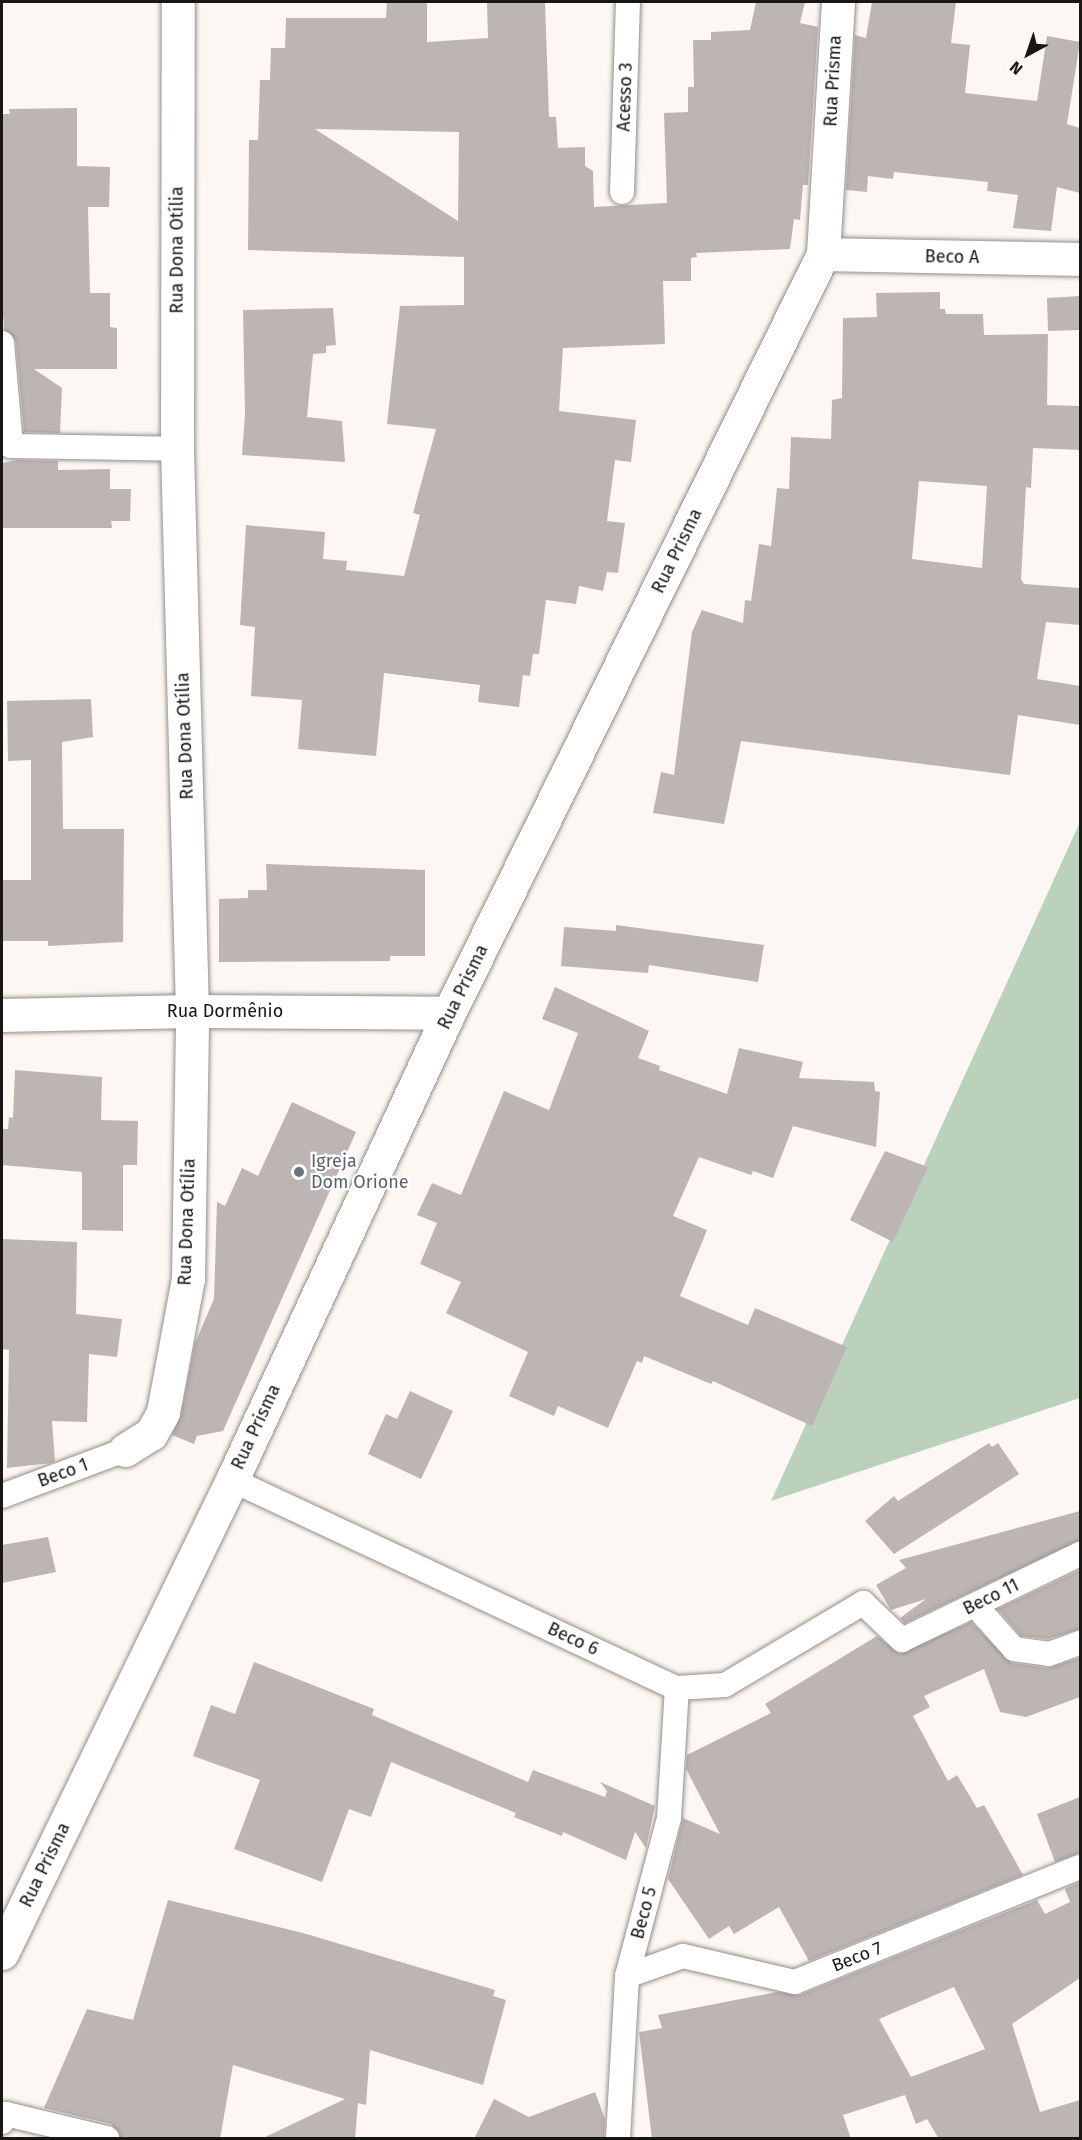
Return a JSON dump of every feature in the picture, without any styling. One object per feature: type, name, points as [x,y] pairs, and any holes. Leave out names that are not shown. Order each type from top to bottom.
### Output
[{"type":"street","name":"Rua Dona Otília","points":[[125,1450],[152,1434],[163,1412],[188,1279],[192,1011],[177,449],[178,2]]},
{"type":"street","name":"Rua Prisma","points":[[2,1953],[10,1922],[232,1480],[450,1013],[823,254],[838,2]]},
{"type":"street","name":"Beco A","points":[[823,254],[1080,259]]},
{"type":"street","name":"Rua Dormênio","points":[[2,1015],[192,1011],[450,1013]]},
{"type":"lane","name":"Acesso 3","points":[[622,192],[628,2]]},
{"type":"lane","points":[[2,343],[6,444],[177,449]]},
{"type":"lane","name":"Beco 1","points":[[2,1496],[125,1450]]},
{"type":"lane","name":"Beco 6","points":[[232,1480],[677,1688],[725,1685],[863,1603],[902,1640]]},
{"type":"lane","name":"Beco 11","points":[[902,1640],[1080,1554]]},
{"type":"lane","points":[[975,1605],[1014,1649],[1049,1654],[1080,1643]]},
{"type":"lane","name":"Beco 5","points":[[618,2139],[627,1976],[669,1818],[677,1688]]},
{"type":"lane","name":"Beco 7","points":[[627,1976],[683,1956],[795,1982],[1080,1867]]},
{"type":"lane","points":[[2,2122],[6,2114],[107,2139]]},
{"type":"green space","points":[[1080,822],[1080,1398],[771,1501]]},
{"type":"building","points":[[387,2],[427,2],[427,42],[488,38],[487,2],[545,2],[549,117],[556,117],[558,148],[585,147],[585,166],[593,171],[594,207],[667,203],[664,113],[688,112],[688,87],[694,87],[693,40],[711,40],[711,32],[750,30],[756,2],[805,2],[800,23],[818,27],[808,185],[803,185],[800,220],[794,219],[790,249],[696,253],[697,257],[691,258],[691,281],[663,281],[665,344],[563,348],[559,411],[636,420],[631,462],[615,460],[607,521],[625,523],[618,573],[607,572],[603,591],[579,586],[576,604],[546,600],[539,654],[533,654],[530,676],[523,675],[519,707],[478,702],[480,685],[384,673],[376,756],[298,749],[302,700],[251,696],[255,627],[240,625],[246,525],[325,532],[323,559],[347,561],[346,570],[404,576],[420,515],[413,513],[436,429],[387,424],[400,306],[464,305],[464,257],[248,250],[249,140],[258,140],[260,80],[270,80],[271,48],[285,48],[286,18],[386,18]],"holes":[[[315,129],[459,132],[458,221]]]},
{"type":"building","points":[[872,2],[956,2],[951,43],[970,45],[965,93],[1037,101],[1047,36],[1080,42],[1067,124],[1080,128],[1080,193],[1057,187],[1051,231],[1013,228],[1018,195],[987,191],[988,182],[894,172],[893,179],[868,176],[867,192],[846,190],[855,35],[866,38]]},
{"type":"building","points":[[77,108],[77,166],[110,167],[109,207],[88,207],[90,293],[110,293],[110,327],[117,328],[117,369],[34,369],[62,388],[60,433],[24,432],[16,342],[4,329],[2,114],[10,114],[9,109]]},
{"type":"building","points":[[940,292],[940,309],[945,309],[946,314],[983,314],[984,335],[1048,334],[1047,405],[1080,406],[1080,450],[1033,448],[1031,488],[1026,487],[1021,579],[1024,584],[1080,588],[1080,625],[1046,622],[1037,679],[1080,686],[1080,725],[1018,715],[1010,775],[741,741],[724,824],[653,813],[661,772],[674,775],[692,632],[702,610],[743,623],[745,600],[751,601],[759,544],[771,546],[777,488],[789,489],[791,437],[831,439],[832,400],[842,398],[843,318],[877,317],[876,293]],"holes":[[[919,481],[987,486],[982,568],[912,559]]]},
{"type":"building","points":[[1080,296],[1080,330],[1048,331],[1047,298]]},
{"type":"building","points":[[333,308],[336,345],[326,346],[326,353],[313,354],[307,417],[342,421],[345,462],[242,455],[245,414],[243,310]]},
{"type":"building","points":[[17,460],[58,461],[58,470],[110,469],[110,489],[131,489],[130,521],[111,521],[112,528],[2,528],[2,463]]},
{"type":"building","points":[[91,699],[93,737],[62,742],[63,829],[124,829],[123,942],[48,946],[48,941],[2,941],[2,880],[31,880],[31,760],[8,761],[7,701]]},
{"type":"building","points":[[266,864],[425,870],[425,956],[390,956],[390,961],[219,962],[219,899],[248,898],[248,890],[267,890]]},
{"type":"building","points":[[616,925],[764,945],[758,982],[649,965],[648,973],[561,966],[564,927],[616,931]]},
{"type":"building","points":[[555,987],[649,1031],[638,1058],[660,1066],[659,1070],[727,1094],[739,1048],[803,1062],[799,1078],[874,1082],[875,1091],[880,1092],[876,1147],[793,1126],[773,1178],[753,1171],[751,1175],[699,1157],[673,1216],[707,1230],[680,1296],[748,1325],[755,1308],[847,1347],[812,1426],[713,1381],[711,1384],[644,1356],[642,1363],[637,1361],[608,1428],[558,1406],[554,1416],[509,1396],[528,1352],[446,1313],[461,1282],[420,1264],[437,1223],[417,1215],[432,1183],[461,1195],[504,1091],[549,1110],[578,1033],[542,1019]]},
{"type":"building","points":[[15,1070],[102,1077],[101,1120],[138,1121],[137,1165],[123,1165],[123,1231],[82,1230],[82,1172],[2,1165],[2,1129],[8,1129],[9,1117],[13,1118]]},
{"type":"building","points":[[292,1102],[356,1132],[223,1431],[197,1436],[194,1444],[172,1435],[181,1415],[195,1343],[214,1299],[217,1202],[225,1206],[242,1168],[258,1176]]},
{"type":"building","points":[[885,1151],[928,1167],[893,1242],[850,1220]]},
{"type":"building","points":[[2,1239],[77,1242],[76,1314],[122,1319],[117,1357],[89,1354],[87,1422],[52,1421],[55,1461],[51,1463],[7,1468],[9,1350],[2,1349]]},
{"type":"building","points":[[410,1391],[453,1411],[421,1479],[368,1454],[386,1414],[397,1419]]},
{"type":"building","points":[[989,1443],[992,1447],[998,1443],[1019,1474],[894,1554],[865,1521],[894,1496],[898,1501]]},
{"type":"building","points":[[1080,1511],[1080,1540],[905,1623],[900,1618],[926,1599],[891,1610],[876,1585],[906,1568],[899,1560]]},
{"type":"building","points":[[48,1537],[56,1572],[2,1583],[2,1545]]},
{"type":"building","points":[[1080,1570],[1080,1629],[1048,1639],[1021,1636],[998,1609]]},
{"type":"building","points":[[971,1622],[1012,1663],[1048,1668],[1080,1658],[1080,1697],[1026,1717],[1000,1712],[984,1669],[924,1696],[930,1707],[913,1716],[948,1781],[957,1775],[977,1808],[984,1805],[1023,1875],[809,1961],[779,1907],[734,1934],[729,1926],[709,1939],[668,1879],[683,1818],[720,1834],[686,1769],[687,1755],[771,1713],[765,1704],[877,1636],[900,1654]]},
{"type":"building","points":[[254,1662],[374,1709],[372,1715],[528,1782],[533,1770],[605,1797],[607,1791],[600,1782],[655,1806],[646,1848],[635,1832],[626,1860],[563,1832],[562,1836],[514,1817],[516,1813],[391,1762],[371,1817],[349,1809],[322,1882],[234,1849],[260,1780],[193,1756],[211,1705],[235,1714]]},
{"type":"building","points":[[1080,1797],[1080,1853],[1055,1862],[1037,1814]]},
{"type":"building","points":[[1080,1882],[1080,1978],[1012,2024],[1040,2112],[1080,2100],[1080,2139],[939,2139],[927,2119],[916,2124],[905,2095],[843,2115],[851,2139],[652,2139],[639,2032],[662,2028],[658,2015],[777,1992],[800,1995],[1037,1900],[1045,1914],[1070,1902],[1065,1889]],"holes":[[[954,1987],[985,2049],[911,2077],[879,2019]]]},
{"type":"building","points":[[168,1900],[303,1933],[495,1990],[493,1996],[506,2000],[483,2085],[370,2050],[366,2105],[358,2103],[355,2139],[261,2139],[345,2099],[233,2065],[220,2139],[121,2139],[111,2124],[44,2108],[87,2009],[133,2020]]},
{"type":"building","points":[[595,2092],[605,2119],[604,2139],[474,2139],[494,2099],[529,2117]]},
{"type":"place","name":"Igreja Dom Orione","points":[[299,1172]]}]
